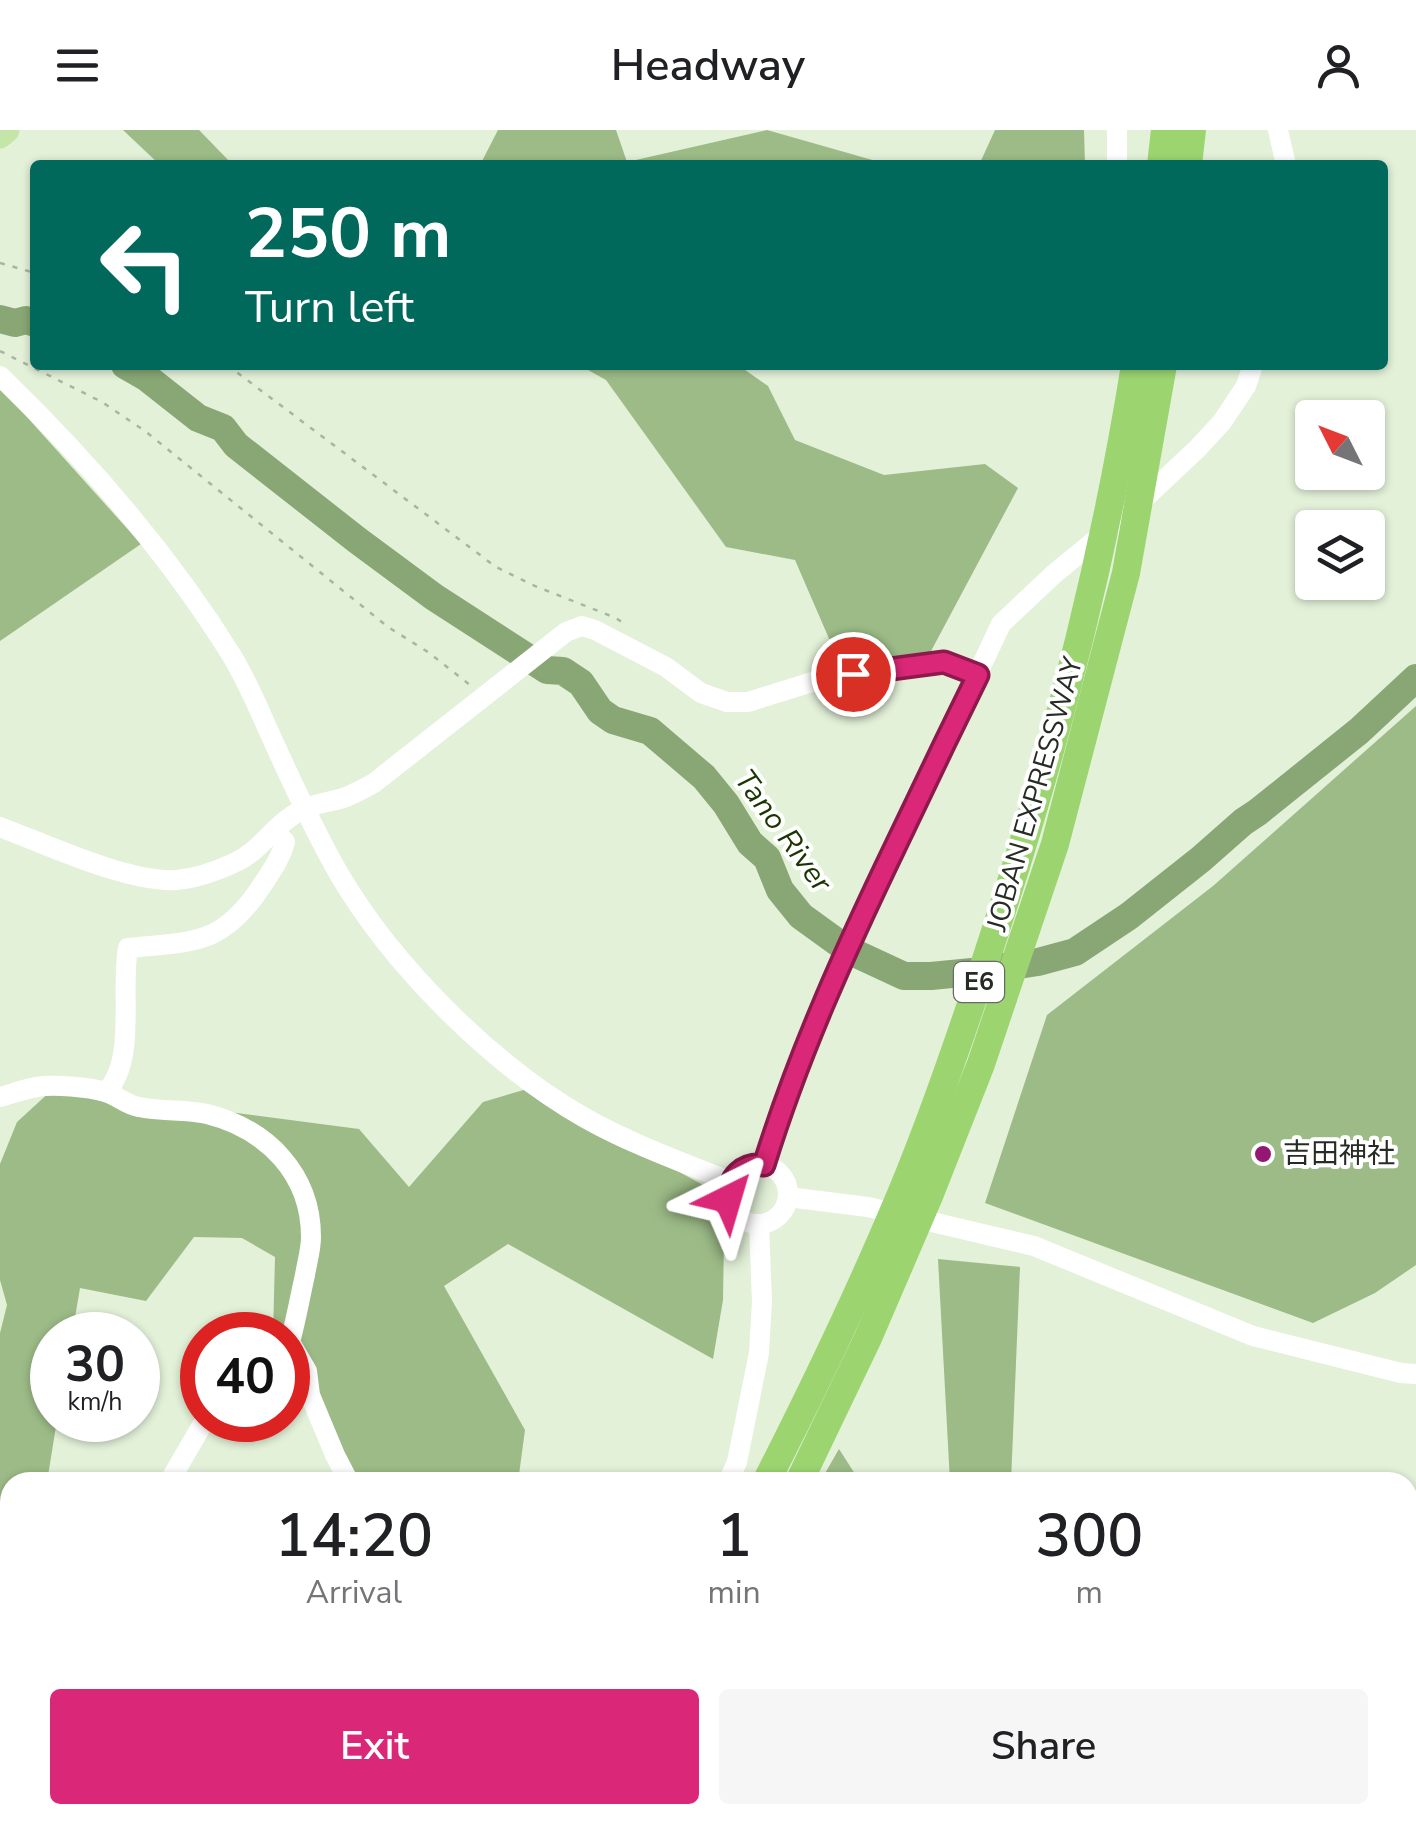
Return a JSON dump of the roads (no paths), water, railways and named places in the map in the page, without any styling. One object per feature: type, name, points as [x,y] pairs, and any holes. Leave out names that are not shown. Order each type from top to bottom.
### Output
[{"type":"highway","points":[[1162,160],[1164,130]]},
{"type":"highway","points":[[1189,160],[1192,130]]},
{"type":"highway","name":"JOBAN EXPRESSWAY","points":[[804,1472],[929,1196],[987,1046],[1056,844],[1126,573],[1136,370]]},
{"type":"highway","name":"JOBAN EXPRESSWAY","points":[[771,1472],[901,1194],[955,1054],[1027,836],[1098,564],[1161,370]]},
{"type":"main road","points":[[0,136],[6,130]]},
{"type":"street","points":[[1117,130],[1117,160]]},
{"type":"street","points":[[1278,130],[1285,160]]},
{"type":"street","points":[[764,1165],[827,994],[1001,624],[1197,449],[1230,410],[1251,370]]},
{"type":"street","points":[[0,376],[43,417],[150,537],[233,658],[341,877],[384,937],[442,1006],[514,1070],[586,1118],[731,1182]]},
{"type":"street","points":[[0,827],[126,873],[176,880],[200,876],[255,851],[304,808],[346,797],[374,783],[566,632],[582,626],[666,667],[701,693],[727,702],[748,702],[812,682],[944,662],[978,675]]},
{"type":"street","points":[[106,1092],[120,1071],[124,1046],[128,948],[205,939],[227,926],[249,905],[282,854],[285,842],[275,831]]},
{"type":"street","points":[[0,1097],[38,1086],[106,1092],[140,1108],[207,1114],[260,1136],[286,1161],[302,1187],[310,1215],[312,1242],[296,1312]]},
{"type":"street","points":[[756,1164],[780,1173],[788,1197],[782,1213],[759,1225],[742,1220],[728,1199],[731,1182],[741,1170],[756,1164]]},
{"type":"street","points":[[788,1197],[868,1207],[1034,1246],[1253,1336],[1416,1374]]},
{"type":"street","points":[[732,1472],[758,1353],[762,1301],[759,1225]]},
{"type":"street","points":[[310,1395],[343,1472]]},
{"type":"street","points":[[175,1472],[192,1442]]},
{"type":"waterway","name":"Tano River","points":[[0,319],[30,321]]},
{"type":"waterway","name":"Tano River","points":[[134,370],[198,418],[223,428],[236,445],[434,597],[547,670],[563,671],[581,683],[600,711],[613,720],[650,731],[704,777],[750,843],[767,858],[780,890],[801,916],[848,950],[904,976],[972,972],[1075,952],[1129,916],[1201,859],[1359,731],[1416,678]]},
{"type":"place","name":"吉田神社","points":[[1263,1154]]}]
